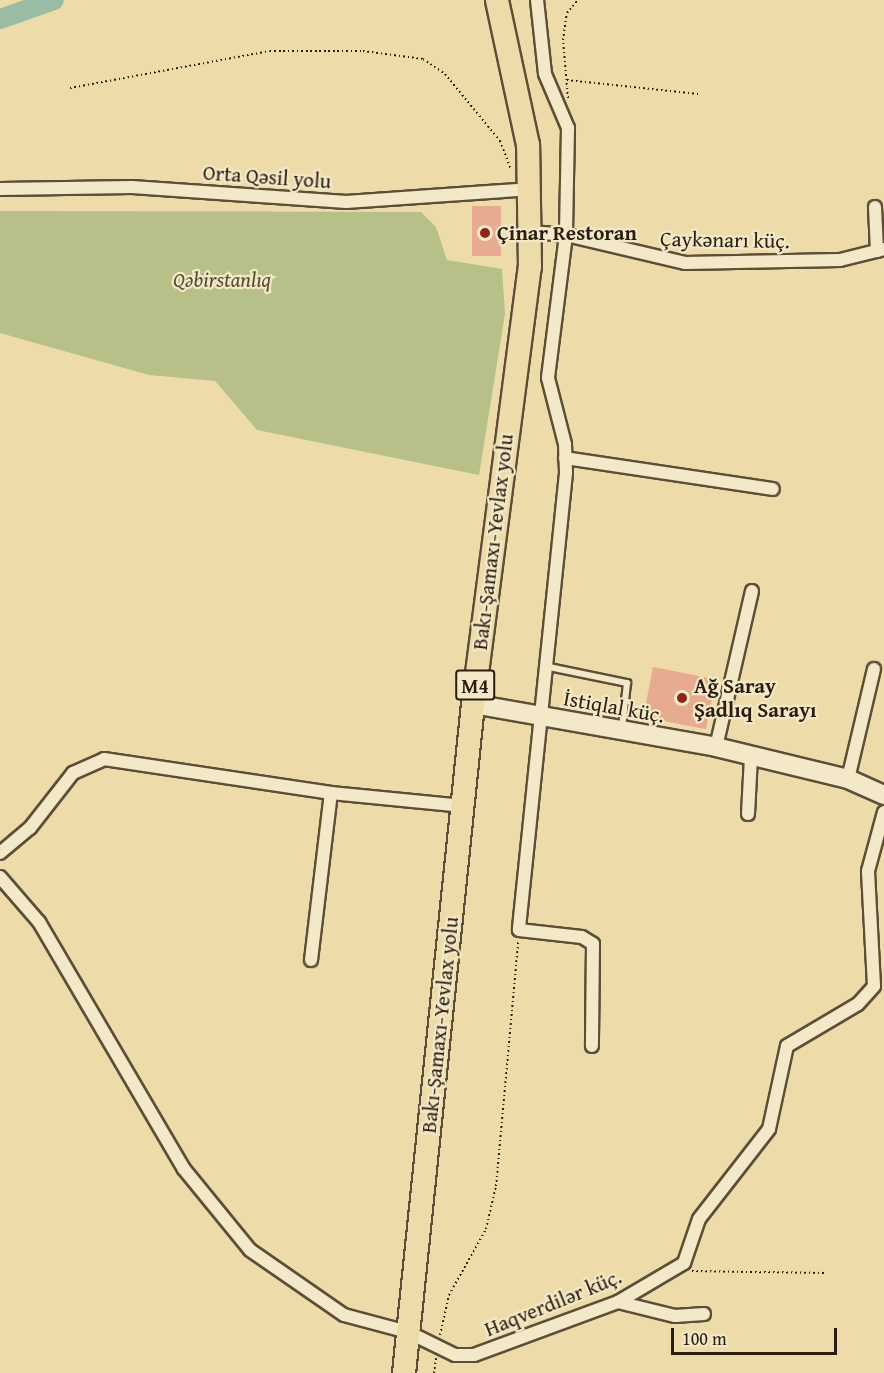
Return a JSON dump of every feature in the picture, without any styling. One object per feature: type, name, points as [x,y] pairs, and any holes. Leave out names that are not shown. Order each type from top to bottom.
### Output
[{"type":"highway","name":"Bakı-Şamaxı-Yevlax yolu","points":[[404,1373],[473,704],[532,232],[523,190],[520,90],[497,0]]},
{"type":"street","points":[[537,0],[544,74],[568,128],[566,235],[548,378],[565,458],[549,667],[519,930],[582,937],[593,944],[592,1046]]},
{"type":"street","name":"Orta Qəsil yolu","points":[[0,189],[132,187],[346,202],[523,190]]},
{"type":"street","points":[[875,207],[880,250]]},
{"type":"street","name":"Çaykənarı küç.","points":[[532,232],[566,235],[685,263],[840,260],[880,250]]},
{"type":"street","points":[[565,458],[773,489]]},
{"type":"street","points":[[716,747],[752,591]]},
{"type":"street","points":[[848,779],[874,669]]},
{"type":"street","name":"İstiqlal küç.","points":[[473,704],[716,747],[848,779],[884,795]]},
{"type":"street","points":[[748,814],[751,756]]},
{"type":"street","points":[[0,853],[30,828],[73,772],[104,759],[331,793],[463,806]]},
{"type":"street","points":[[311,960],[331,793]]},
{"type":"street","points":[[684,1263],[699,1220],[769,1129],[787,1046],[858,1004],[874,986],[868,871],[884,812]]},
{"type":"street","name":"Haqverdilər küç.","points":[[0,877],[39,922],[184,1169],[231,1230],[266,1264],[330,1307],[408,1332],[436,1349],[474,1355],[618,1302],[684,1263]]},
{"type":"street","points":[[618,1302],[675,1316],[704,1314]]},
{"type":"lane","points":[[549,667],[627,683],[621,731]]},
{"type":"path","points":[[568,128],[563,40],[567,13],[578,0]]},
{"type":"path","points":[[70,88],[270,51],[363,51],[423,59],[445,74],[500,141],[523,190]]},
{"type":"path","points":[[567,80],[698,94]]},
{"type":"path","points":[[434,1373],[436,1349],[448,1295],[486,1229],[496,1186],[519,930]]},
{"type":"path","points":[[684,1263],[699,1272],[825,1273]]},
{"type":"green space","name":"Qəbirstanlıq","points":[[0,211],[421,212],[436,227],[447,260],[502,269],[505,314],[479,475],[257,430],[215,381],[149,375],[0,333]]},
{"type":"building","points":[[472,206],[501,206],[501,256],[472,256]]},
{"type":"building","points":[[653,667],[716,679],[706,729],[643,717]]},
{"type":"waterway","points":[[0,19],[54,0]]},
{"type":"place","name":"Çinar Restoran","points":[[485,233]]},
{"type":"place","name":"Ağ Saray Şadlıq Sarayı","points":[[682,698]]}]
